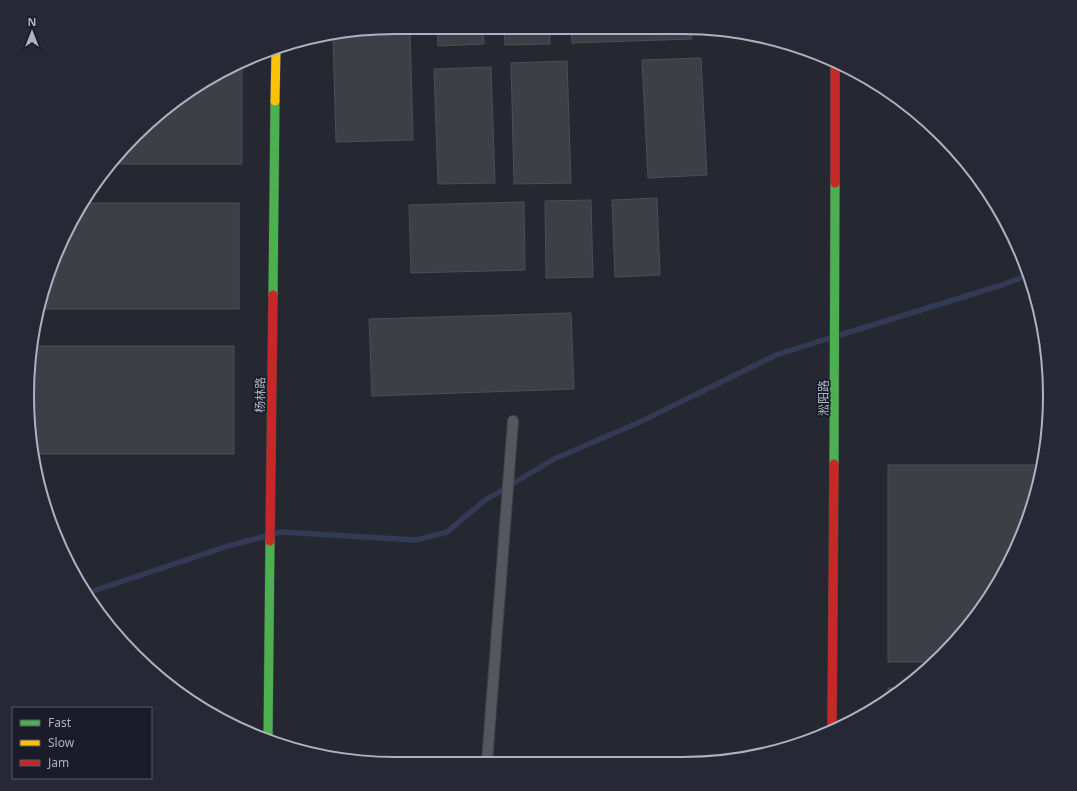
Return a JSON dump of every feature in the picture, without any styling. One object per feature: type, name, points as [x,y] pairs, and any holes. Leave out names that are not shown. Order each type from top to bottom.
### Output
[{"type":"street","name":"杨林路","points":[[268,734],[276,54]]},
{"type":"street","name":"淞阳路","points":[[832,724],[835,356],[835,68]]},
{"type":"lane","points":[[487,757],[513,421]]},
{"type":"building","points":[[410,34],[413,140],[336,142],[333,40],[372,35]]},
{"type":"building","points":[[437,34],[483,34],[484,44],[438,46]]},
{"type":"building","points":[[504,34],[550,34],[550,44],[505,45]]},
{"type":"building","points":[[571,34],[682,34],[692,34],[692,39],[572,43]]},
{"type":"building","points":[[701,58],[707,175],[648,178],[642,60]]},
{"type":"building","points":[[567,61],[571,183],[514,184],[511,63]]},
{"type":"building","points":[[491,67],[495,183],[438,184],[434,69]]},
{"type":"building","points":[[242,68],[242,164],[118,164],[140,140],[175,109],[215,82]]},
{"type":"building","points":[[657,198],[660,275],[615,277],[612,200]]},
{"type":"building","points":[[591,200],[593,277],[546,278],[545,201]]},
{"type":"building","points":[[524,202],[525,270],[411,273],[409,205]]},
{"type":"building","points":[[90,203],[239,203],[239,309],[44,309],[53,279],[62,257],[71,236]]},
{"type":"building","points":[[571,313],[574,389],[372,396],[369,319]]},
{"type":"building","points":[[37,346],[234,346],[234,454],[39,454],[34,396]]},
{"type":"building","points":[[888,465],[1036,465],[1024,512],[1006,555],[995,576],[968,616],[953,634],[925,662],[888,662]]},
{"type":"building","points":[[888,688],[893,688],[888,692]]},
{"type":"waterway","points":[[840,335],[1002,285],[1023,277]]},
{"type":"waterway","points":[[274,534],[281,532],[416,540],[447,532],[484,501],[554,459],[640,422],[776,355],[830,338]]},
{"type":"waterway","points":[[92,591],[228,546],[266,536]]},
{"type":"traffic: fast","points":[[273,295],[275,101]]},
{"type":"traffic: fast","points":[[834,464],[835,183]]},
{"type":"traffic: fast","points":[[268,734],[270,541]]},
{"type":"traffic: slow","points":[[275,101],[276,54]]},
{"type":"traffic: jam","points":[[835,68],[835,183]]},
{"type":"traffic: jam","points":[[270,541],[273,295]]},
{"type":"traffic: jam","points":[[832,724],[834,464]]}]
